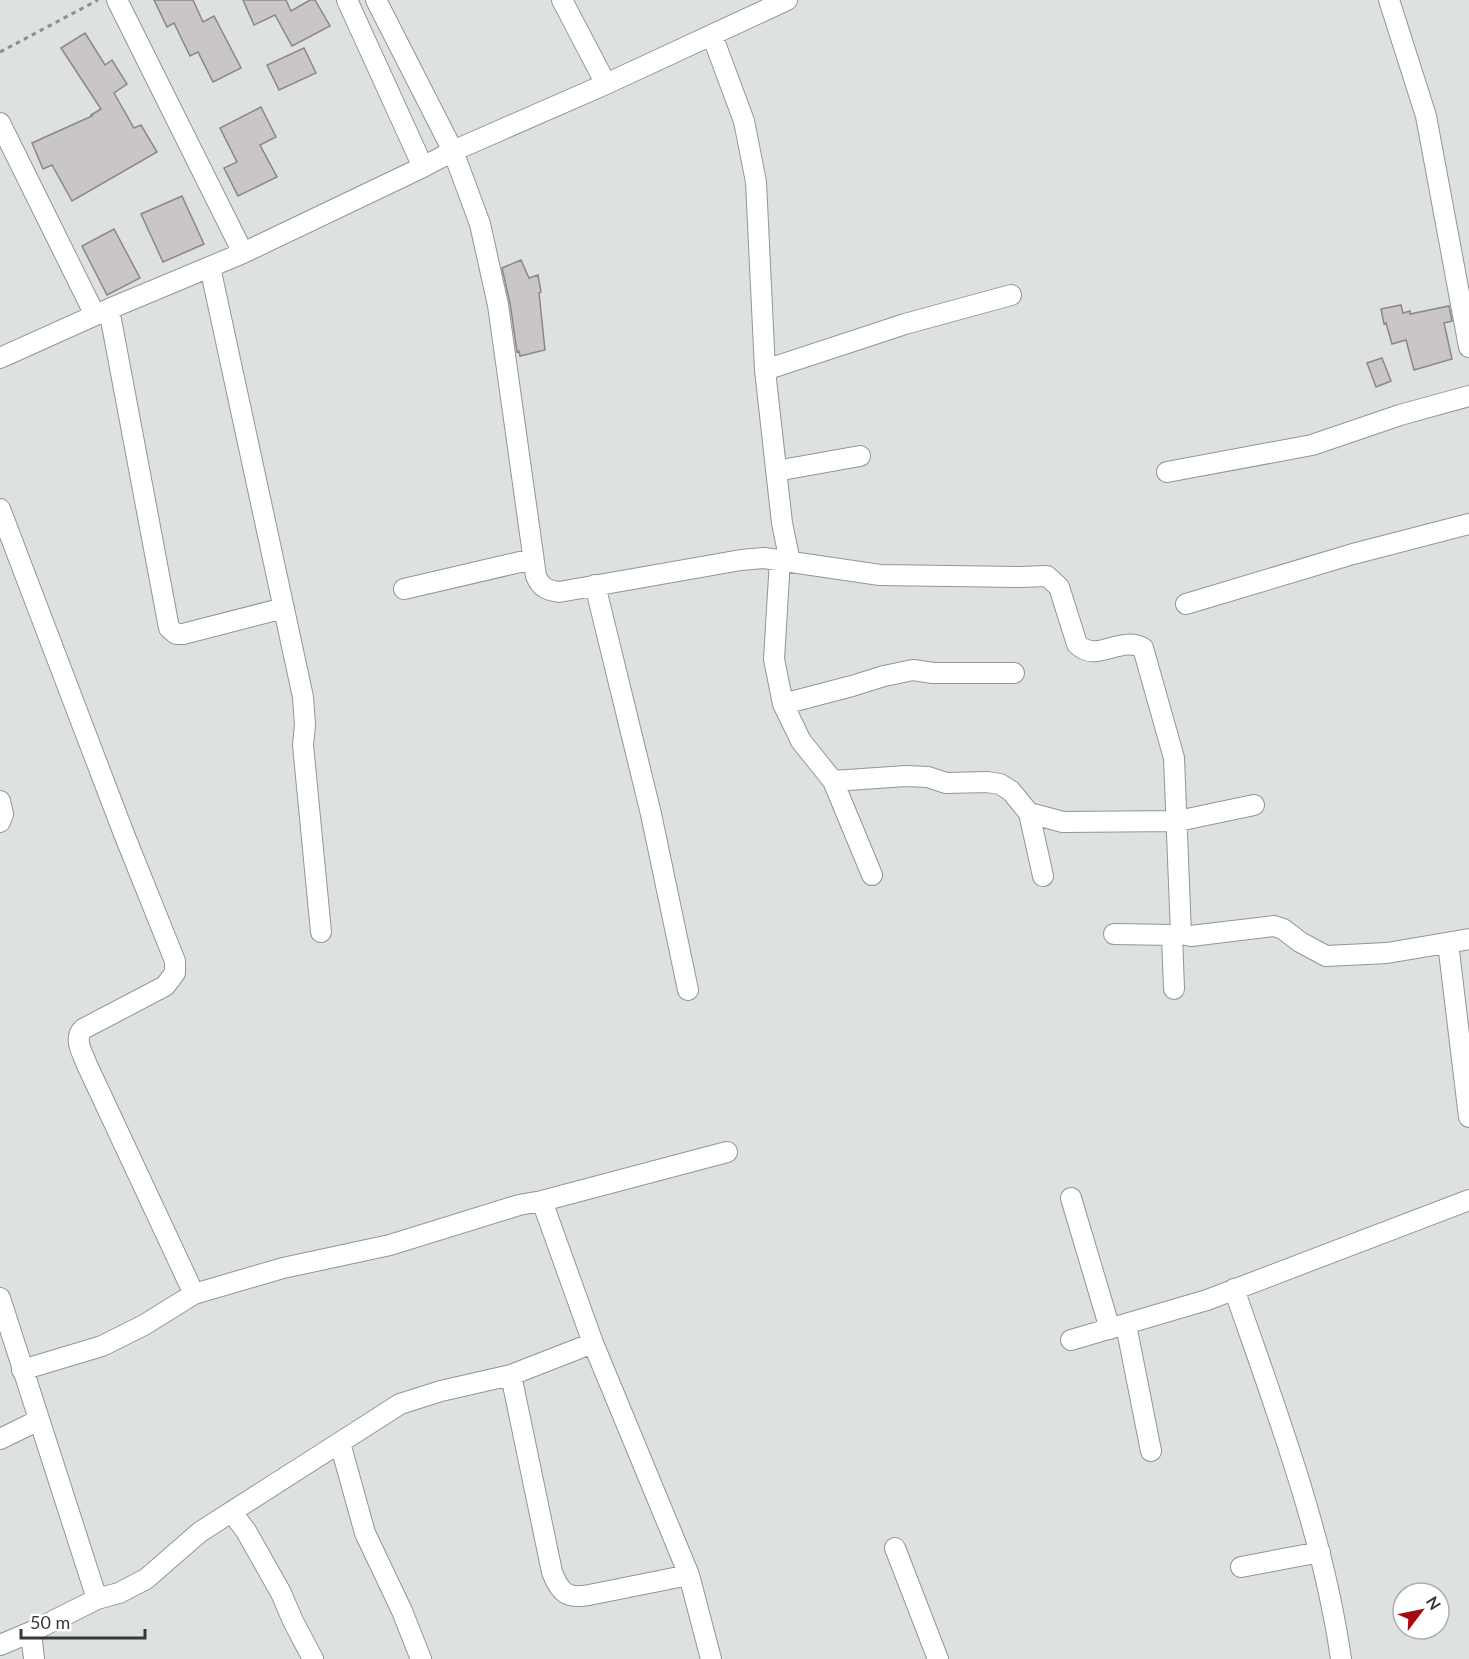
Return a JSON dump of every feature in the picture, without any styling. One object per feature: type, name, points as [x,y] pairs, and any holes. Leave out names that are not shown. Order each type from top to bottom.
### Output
[{"type":"street","points":[[117,0],[243,253]]},
{"type":"street","points":[[347,0],[423,167]]},
{"type":"street","points":[[376,0],[453,151],[480,224],[498,305],[533,559],[540,585],[548,590],[559,592],[764,558],[880,575],[1047,576],[1059,587],[1077,644],[1082,649],[1091,652],[1129,644],[1143,648],[1174,758],[1178,821],[1174,989]]},
{"type":"street","points":[[562,0],[606,84]]},
{"type":"street","points":[[0,358],[243,253],[453,151],[606,84],[787,0]]},
{"type":"street","points":[[1389,0],[1426,116],[1469,347]]},
{"type":"street","points":[[712,35],[744,121],[756,182],[765,370],[785,561],[774,659],[783,704],[801,741],[833,781],[872,875]]},
{"type":"street","points":[[0,123],[102,312],[169,628],[176,634],[183,634],[284,608]]},
{"type":"street","points":[[210,267],[303,697],[303,745],[321,932]]},
{"type":"street","points":[[765,370],[905,324],[1011,295]]},
{"type":"street","points":[[1167,472],[1312,445],[1400,415],[1469,396]]},
{"type":"street","points":[[776,471],[860,456]]},
{"type":"street","points":[[0,508],[124,834],[175,961],[175,973],[165,986],[83,1029],[78,1038],[87,1065],[194,1294]]},
{"type":"street","points":[[1186,604],[1353,554],[1469,525]]},
{"type":"street","points":[[404,589],[533,559]]},
{"type":"street","points":[[595,585],[651,814],[688,990]]},
{"type":"street","points":[[783,704],[913,670],[933,673],[1014,673]]},
{"type":"street","points":[[833,781],[906,776],[928,777],[946,783],[1000,784],[1011,791],[1029,813],[1043,876]]},
{"type":"street","points":[[0,801],[3,814],[0,822]]},
{"type":"street","points":[[1029,813],[1063,822],[1178,821],[1254,805]]},
{"type":"street","points":[[1114,934],[1191,936],[1274,926],[1283,928],[1300,942],[1326,956],[1387,953],[1469,939]]},
{"type":"street","points":[[1448,943],[1469,1117]]},
{"type":"street","points":[[22,1370],[102,1346],[144,1325],[194,1294],[283,1268],[390,1245],[519,1205],[542,1201],[727,1152]]},
{"type":"street","points":[[1071,1198],[1118,1327],[1151,1451]]},
{"type":"street","points":[[1071,1340],[1207,1300],[1469,1200]]},
{"type":"street","points":[[542,1201],[593,1343],[688,1575],[711,1659]]},
{"type":"street","points":[[1234,1289],[1278,1416],[1320,1552],[1338,1634],[1341,1659]]},
{"type":"street","points":[[0,1298],[98,1599]]},
{"type":"street","points":[[0,1645],[146,1579],[200,1532],[400,1404],[441,1391],[511,1375],[593,1343]]},
{"type":"street","points":[[511,1375],[552,1572],[556,1583],[566,1595],[578,1597],[688,1575]]},
{"type":"street","points":[[0,1439],[39,1420]]},
{"type":"street","points":[[340,1443],[365,1533],[402,1611],[421,1659]]},
{"type":"street","points":[[234,1510],[237,1519],[281,1593],[313,1659]]},
{"type":"street","points":[[895,1548],[938,1659]]},
{"type":"street","points":[[1241,1567],[1320,1552]]},
{"type":"street","points":[[31,1632],[34,1659]]},
{"type":"path","points":[[0,52],[98,0]]},
{"type":"building","points":[[154,0],[193,0],[203,22],[214,16],[241,68],[213,82],[198,52],[190,56],[174,23],[167,27]]},
{"type":"building","points":[[243,0],[286,0],[291,11],[310,0],[315,0],[330,26],[292,46],[275,15],[254,25]]},
{"type":"building","points":[[85,33],[105,65],[112,60],[127,84],[114,93],[134,128],[141,125],[157,152],[72,201],[52,165],[43,169],[32,143],[92,116],[101,109],[61,48]]},
{"type":"building","points":[[304,48],[316,73],[279,90],[267,65]]},
{"type":"building","points":[[261,107],[276,137],[260,145],[277,177],[238,196],[224,168],[237,162],[220,128]]},
{"type":"building","points":[[182,196],[204,244],[163,262],[141,214]]},
{"type":"building","points":[[114,229],[140,278],[107,295],[82,246]]},
{"type":"building","points":[[521,260],[529,278],[538,275],[545,350],[520,356],[519,351],[517,352],[502,268]]},
{"type":"building","points":[[1401,305],[1403,313],[1410,311],[1410,314],[1449,306],[1452,321],[1444,323],[1452,359],[1414,370],[1406,340],[1392,344],[1381,309]]},
{"type":"building","points":[[1382,358],[1391,381],[1376,387],[1367,363]]}]
